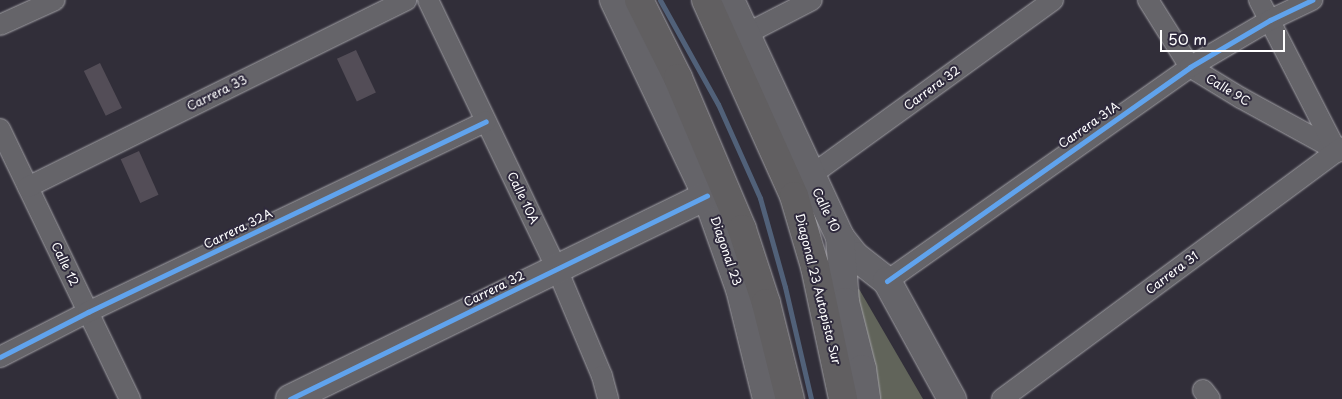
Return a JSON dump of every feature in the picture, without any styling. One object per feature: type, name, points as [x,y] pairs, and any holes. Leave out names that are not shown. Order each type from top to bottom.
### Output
[{"type":"main road","points":[[640,0],[666,80],[742,228],[766,303],[790,399]]},
{"type":"main road","name":"Calle 10","points":[[706,0],[736,39]]},
{"type":"main road","name":"Diagonal 23 Autopista Sur","points":[[736,39],[794,196],[815,267],[843,399]]},
{"type":"street","points":[[0,25],[55,0]]},
{"type":"street","name":"Carrera 33","points":[[28,187],[406,0]]},
{"type":"street","name":"Calle 10A","points":[[428,0],[557,269],[602,376],[608,399]]},
{"type":"street","points":[[614,0],[666,80]]},
{"type":"street","name":"Calle 10","points":[[730,0],[736,39],[810,176],[840,237],[854,256],[888,281],[952,399]]},
{"type":"street","points":[[736,39],[812,0]]},
{"type":"street","name":"Carrera 32","points":[[810,176],[1053,0]]},
{"type":"street","name":"Calle 9C","points":[[1148,0],[1190,67],[1241,98],[1340,153]]},
{"type":"street","points":[[1259,0],[1340,153]]},
{"type":"street","name":"Carrera 31A","points":[[888,281],[1190,67],[1270,20],[1312,0]]},
{"type":"street","name":"Diagonal 23","points":[[666,80],[740,288],[767,399]]},
{"type":"street","name":"Carrera 32A","points":[[0,357],[88,312],[486,121]]},
{"type":"street","name":"Calle 12","points":[[0,129],[130,399]]},
{"type":"street","name":"Carrera 31","points":[[1002,399],[1340,153]]},
{"type":"street","name":"Carrera 32","points":[[290,399],[707,196]]},
{"type":"street","points":[[840,237],[845,302],[862,369],[866,399]]},
{"type":"shaded area","points":[[859,289],[923,399],[875,399],[853,290]]},
{"type":"building","points":[[356,50],[376,93],[357,101],[337,59]]},
{"type":"building","points":[[100,63],[122,108],[106,116],[84,71]]},
{"type":"building","points":[[139,151],[159,195],[140,203],[121,159]]},
{"type":"waterway","points":[[660,0],[718,104],[760,198],[785,287],[811,399]]},
{"type":"cycle path","points":[[887,281],[1190,67],[1270,20],[1312,0]]},
{"type":"cycle path","points":[[0,357],[88,312],[486,121]]},
{"type":"cycle path","points":[[290,399],[707,196]]}]
